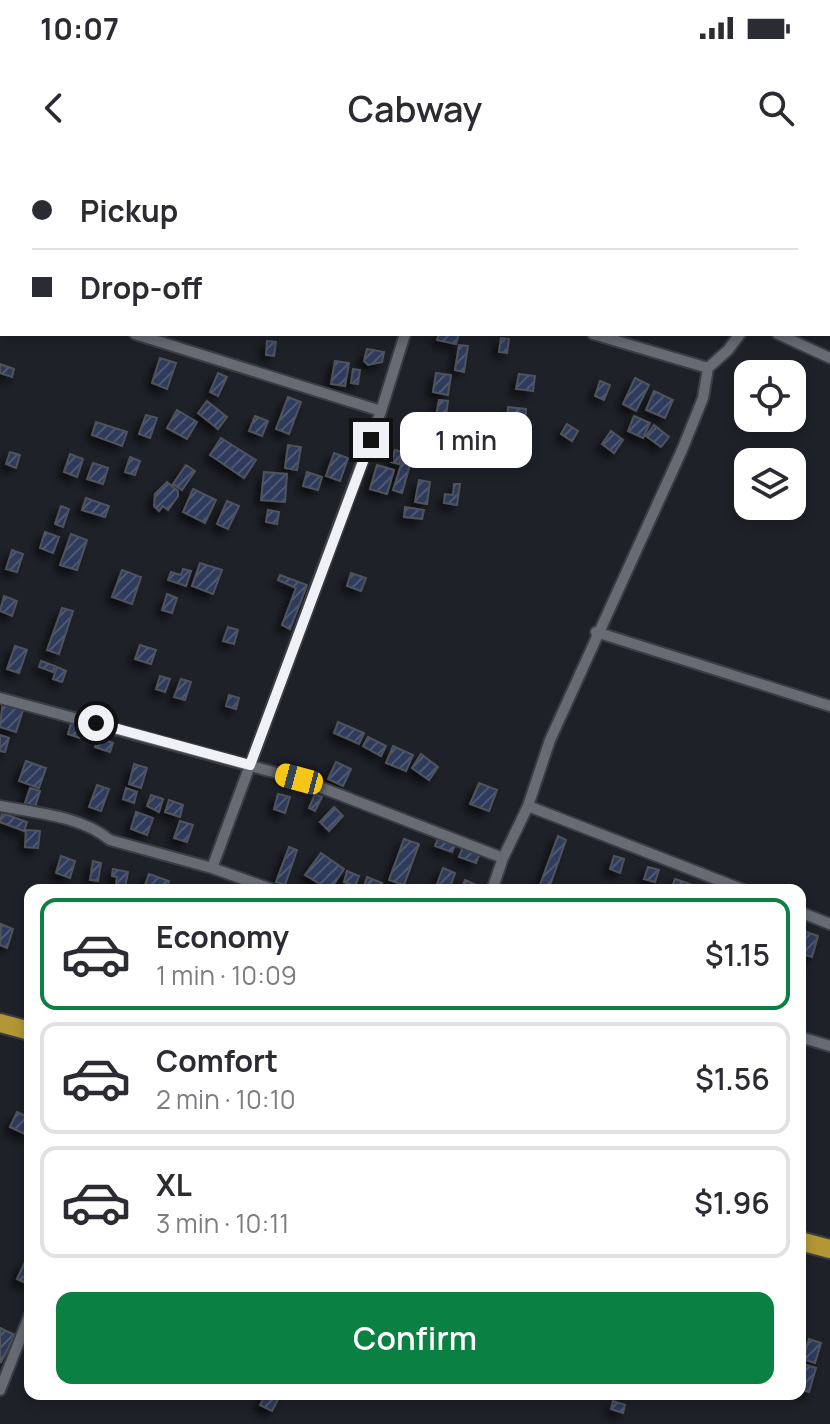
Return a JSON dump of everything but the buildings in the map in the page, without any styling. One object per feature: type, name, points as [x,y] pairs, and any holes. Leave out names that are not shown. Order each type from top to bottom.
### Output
[{"type":"highway","points":[[0,1023],[24,1029]]},
{"type":"highway","points":[[806,1243],[830,1249]]},
{"type":"street","points":[[141,336],[381,411]]},
{"type":"street","points":[[212,868],[381,411],[404,336]]},
{"type":"street","points":[[600,336],[708,368]]},
{"type":"street","points":[[494,884],[596,632],[682,450],[703,398],[708,368],[738,336]]},
{"type":"street","points":[[782,336],[830,358]]},
{"type":"street","points":[[596,632],[830,706]]},
{"type":"street","points":[[0,698],[299,779],[503,858]]},
{"type":"street","points":[[0,806],[68,820],[98,830],[110,840],[212,868],[257,884]]},
{"type":"street","points":[[528,806],[729,884]]},
{"type":"street","points":[[806,914],[830,924]]},
{"type":"street","points":[[806,1039],[830,1046]]},
{"type":"street","points":[[0,1390],[24,1329]]},
{"type":"route","points":[[96,723],[194,747],[250,765],[371,440]]}]
